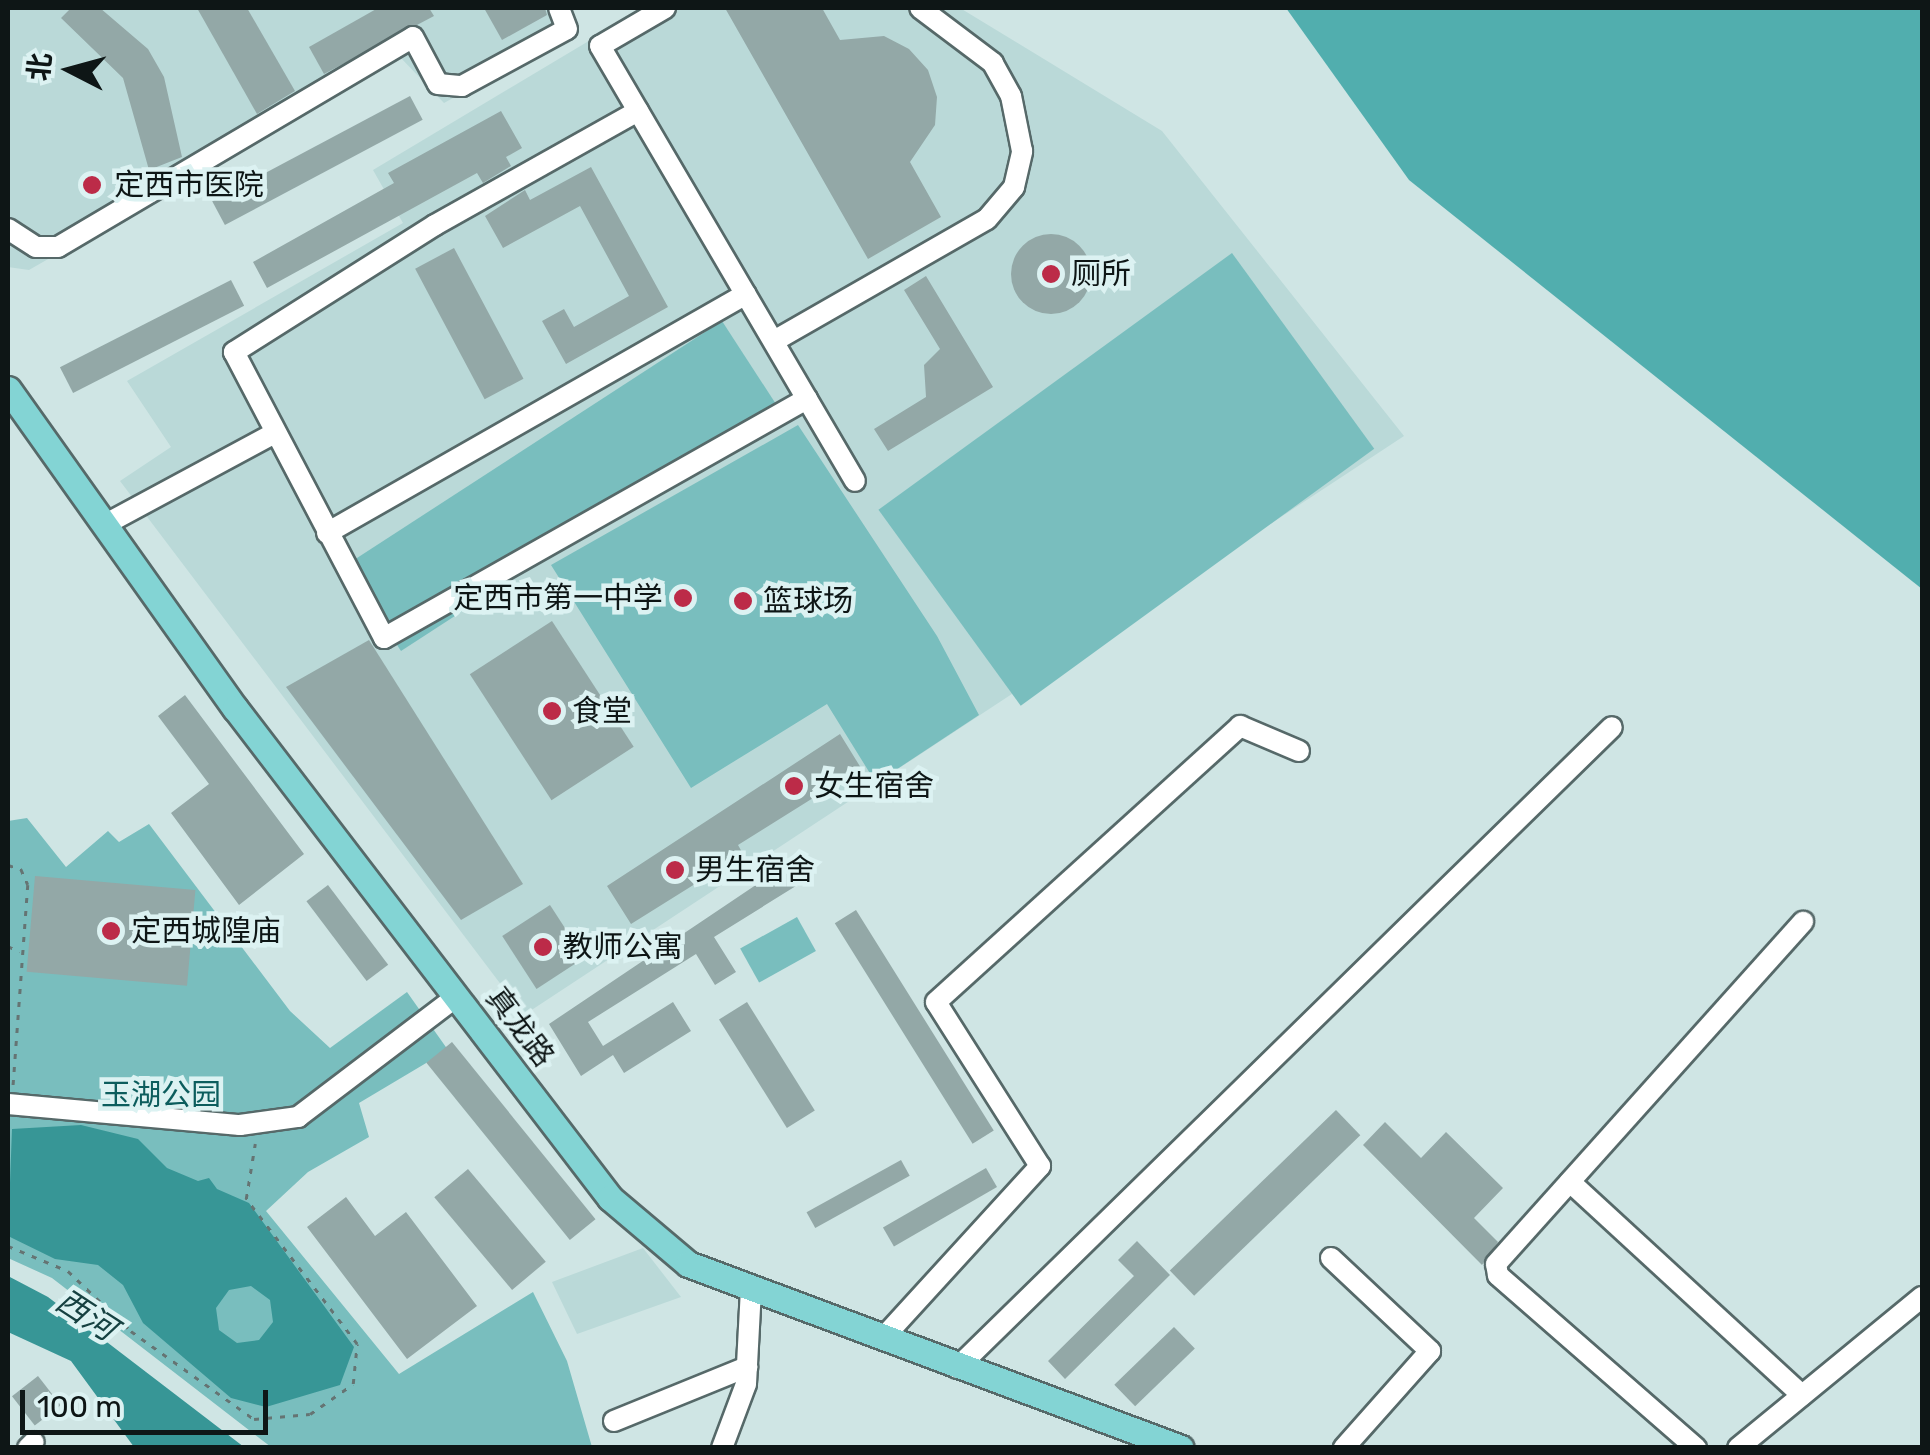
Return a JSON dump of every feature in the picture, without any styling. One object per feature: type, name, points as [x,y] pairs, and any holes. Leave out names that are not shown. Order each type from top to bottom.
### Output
[{"type":"main road","name":"真龙路","points":[[8,389],[104,524],[610,1198],[688,1264],[957,1368],[1181,1448]]},
{"type":"street","points":[[8,229],[36,247],[58,247],[413,37],[438,84],[462,86],[567,29],[559,8]]},
{"type":"street","points":[[665,8],[600,46],[855,481]]},
{"type":"street","points":[[774,341],[987,219],[1014,187],[1022,152],[1011,96],[993,63],[920,8]]},
{"type":"street","points":[[638,110],[435,225],[234,352],[384,638],[808,399]]},
{"type":"street","points":[[327,533],[746,294]]},
{"type":"street","points":[[104,524],[274,433]]},
{"type":"street","points":[[883,1338],[1040,1166],[936,1002],[1240,726],[1299,751]]},
{"type":"street","points":[[957,1368],[1612,727]]},
{"type":"street","points":[[1696,1448],[1498,1275],[1496,1264],[1803,922]]},
{"type":"street","points":[[10,1104],[258,1123],[298,1117],[456,996]]},
{"type":"street","points":[[1570,1182],[1802,1396]]},
{"type":"street","points":[[1331,1258],[1430,1351],[1344,1448]]},
{"type":"street","points":[[722,1448],[747,1367],[751,1288]]},
{"type":"street","points":[[1738,1448],[1922,1297]]},
{"type":"street","points":[[614,1420],[747,1367]]},
{"type":"path","points":[[8,865],[28,879],[10,1104]]},
{"type":"path","points":[[8,946],[21,952]]},
{"type":"path","points":[[8,1246],[68,1270],[132,1331],[254,1419],[310,1414],[340,1399],[354,1384],[357,1344],[246,1199],[258,1123]]},
{"type":"shaded area","name":"定西市医院","points":[[8,8],[557,8],[571,32],[444,103],[400,57],[29,270],[8,267]]},
{"type":"shaded area","name":"定西市第一中学","points":[[644,8],[960,8],[1162,131],[1404,436],[524,1015],[120,481],[171,447],[127,381],[403,223],[373,170]]},
{"type":"shaded area","points":[[1286,8],[1922,8],[1922,589],[1409,180]]},
{"type":"shaded area","points":[[81,1125],[138,1139],[167,1168],[198,1181],[209,1178],[217,1189],[249,1203],[354,1347],[340,1385],[266,1407],[231,1398],[143,1323],[123,1285],[98,1265],[55,1259],[8,1236],[12,1129]],"holes":[[[251,1286],[270,1300],[273,1322],[259,1340],[237,1343],[219,1330],[216,1308],[229,1290]]]},
{"type":"shaded area","points":[[643,1248],[681,1297],[577,1334],[552,1282]]},
{"type":"shaded area","points":[[8,1276],[48,1297],[244,1447],[134,1447],[71,1361],[8,1332]]},
{"type":"green space","points":[[1232,253],[1374,449],[1021,706],[878,510]]},
{"type":"green space","points":[[722,321],[778,407],[401,651],[345,566]]},
{"type":"green space","name":"篮球场","points":[[798,425],[937,636],[979,715],[876,783],[827,704],[691,788],[551,565]]},
{"type":"green space","name":"玉湖公园","points":[[27,818],[66,867],[108,831],[119,842],[149,824],[290,1011],[330,1048],[407,992],[448,1050],[359,1103],[369,1137],[308,1172],[266,1211],[399,1374],[533,1292],[567,1361],[592,1447],[271,1447],[52,1278],[8,1258],[8,821]]},
{"type":"green space","points":[[797,917],[816,951],[759,983],[740,949]]},
{"type":"building","points":[[71,8],[100,8],[148,49],[164,77],[182,157],[149,170],[123,78],[61,18]]},
{"type":"building","points":[[197,8],[247,8],[295,91],[257,114]]},
{"type":"building","points":[[378,8],[429,8],[434,16],[324,74],[309,47]]},
{"type":"building","points":[[484,8],[545,8],[547,15],[502,40]]},
{"type":"building","points":[[725,8],[822,8],[840,40],[884,36],[909,49],[928,70],[937,97],[935,125],[910,162],[941,217],[868,259]]},
{"type":"building","points":[[410,96],[423,120],[225,225],[212,201]]},
{"type":"building","points":[[501,111],[522,148],[506,157],[511,166],[483,183],[477,173],[267,288],[253,262],[394,183],[388,173]]},
{"type":"building","points":[[591,167],[668,307],[566,364],[542,321],[564,309],[574,327],[629,296],[580,206],[503,248],[485,216],[525,190],[530,200]]},
{"type":"building","name":"厕所","points":[[1051,234],[1066,237],[1079,246],[1088,259],[1088,289],[1079,302],[1066,311],[1051,314],[1036,311],[1023,302],[1014,289],[1011,274],[1014,259],[1023,246],[1036,237]]},
{"type":"building","points":[[454,248],[523,379],[485,399],[415,269]]},
{"type":"building","points":[[926,276],[993,387],[888,451],[874,429],[926,397],[924,365],[940,349],[904,290]]},
{"type":"building","points":[[231,280],[244,306],[73,393],[60,367]]},
{"type":"building","name":"食堂","points":[[552,621],[634,747],[552,800],[470,674]]},
{"type":"building","points":[[369,640],[523,884],[461,920],[286,687]]},
{"type":"building","points":[[185,695],[304,854],[239,905],[171,813],[209,784],[158,716]]},
{"type":"building","points":[[840,734],[861,768],[738,845],[743,854],[631,924],[607,886]]},
{"type":"building","points":[[799,856],[812,876],[714,937],[736,972],[715,985],[696,954],[588,1022],[603,1046],[673,1002],[691,1031],[624,1073],[613,1055],[581,1076],[549,1024]]},
{"type":"building","name":"定西城隍庙","points":[[35,876],[195,890],[187,986],[27,972]]},
{"type":"building","points":[[328,885],[388,965],[367,981],[306,901]]},
{"type":"building","name":"教师公寓","points":[[550,905],[584,958],[537,989],[502,936]]},
{"type":"building","points":[[856,910],[994,1130],[973,1144],[835,923]]},
{"type":"building","points":[[747,1002],[815,1111],[787,1128],[719,1019]]},
{"type":"building","points":[[452,1042],[595,1219],[570,1240],[426,1063]]},
{"type":"building","points":[[1336,1110],[1360,1135],[1194,1296],[1170,1270]]},
{"type":"building","points":[[1385,1122],[1421,1158],[1446,1132],[1503,1188],[1474,1218],[1498,1242],[1482,1265],[1363,1145]]},
{"type":"building","points":[[901,1160],[910,1176],[815,1228],[807,1212]]},
{"type":"building","points":[[986,1168],[997,1187],[894,1247],[883,1228]]},
{"type":"building","points":[[468,1169],[546,1262],[512,1290],[434,1197]]},
{"type":"building","points":[[346,1197],[375,1236],[406,1212],[477,1306],[407,1359],[307,1227]]},
{"type":"building","points":[[1137,1241],[1170,1275],[1065,1379],[1048,1361],[1134,1276],[1118,1260]]},
{"type":"building","points":[[1174,1327],[1195,1349],[1135,1406],[1114,1385]]},
{"type":"building","points":[[38,1376],[61,1405],[35,1425],[12,1396]]},
{"type":"place","name":"定西市医院","points":[[92,185]]},
{"type":"place","name":"厕所","points":[[1051,274]]},
{"type":"place","name":"定西市第一中学","points":[[683,598]]},
{"type":"place","name":"篮球场","points":[[743,601]]},
{"type":"place","name":"食堂","points":[[552,711]]},
{"type":"place","name":"女生宿舍","points":[[794,786]]},
{"type":"place","name":"男生宿舍","points":[[675,870]]},
{"type":"place","name":"定西城隍庙","points":[[111,931]]},
{"type":"place","name":"教师公寓","points":[[543,947]]},
{"type":"water label","name":"西河","points":[[86,1315]]}]
